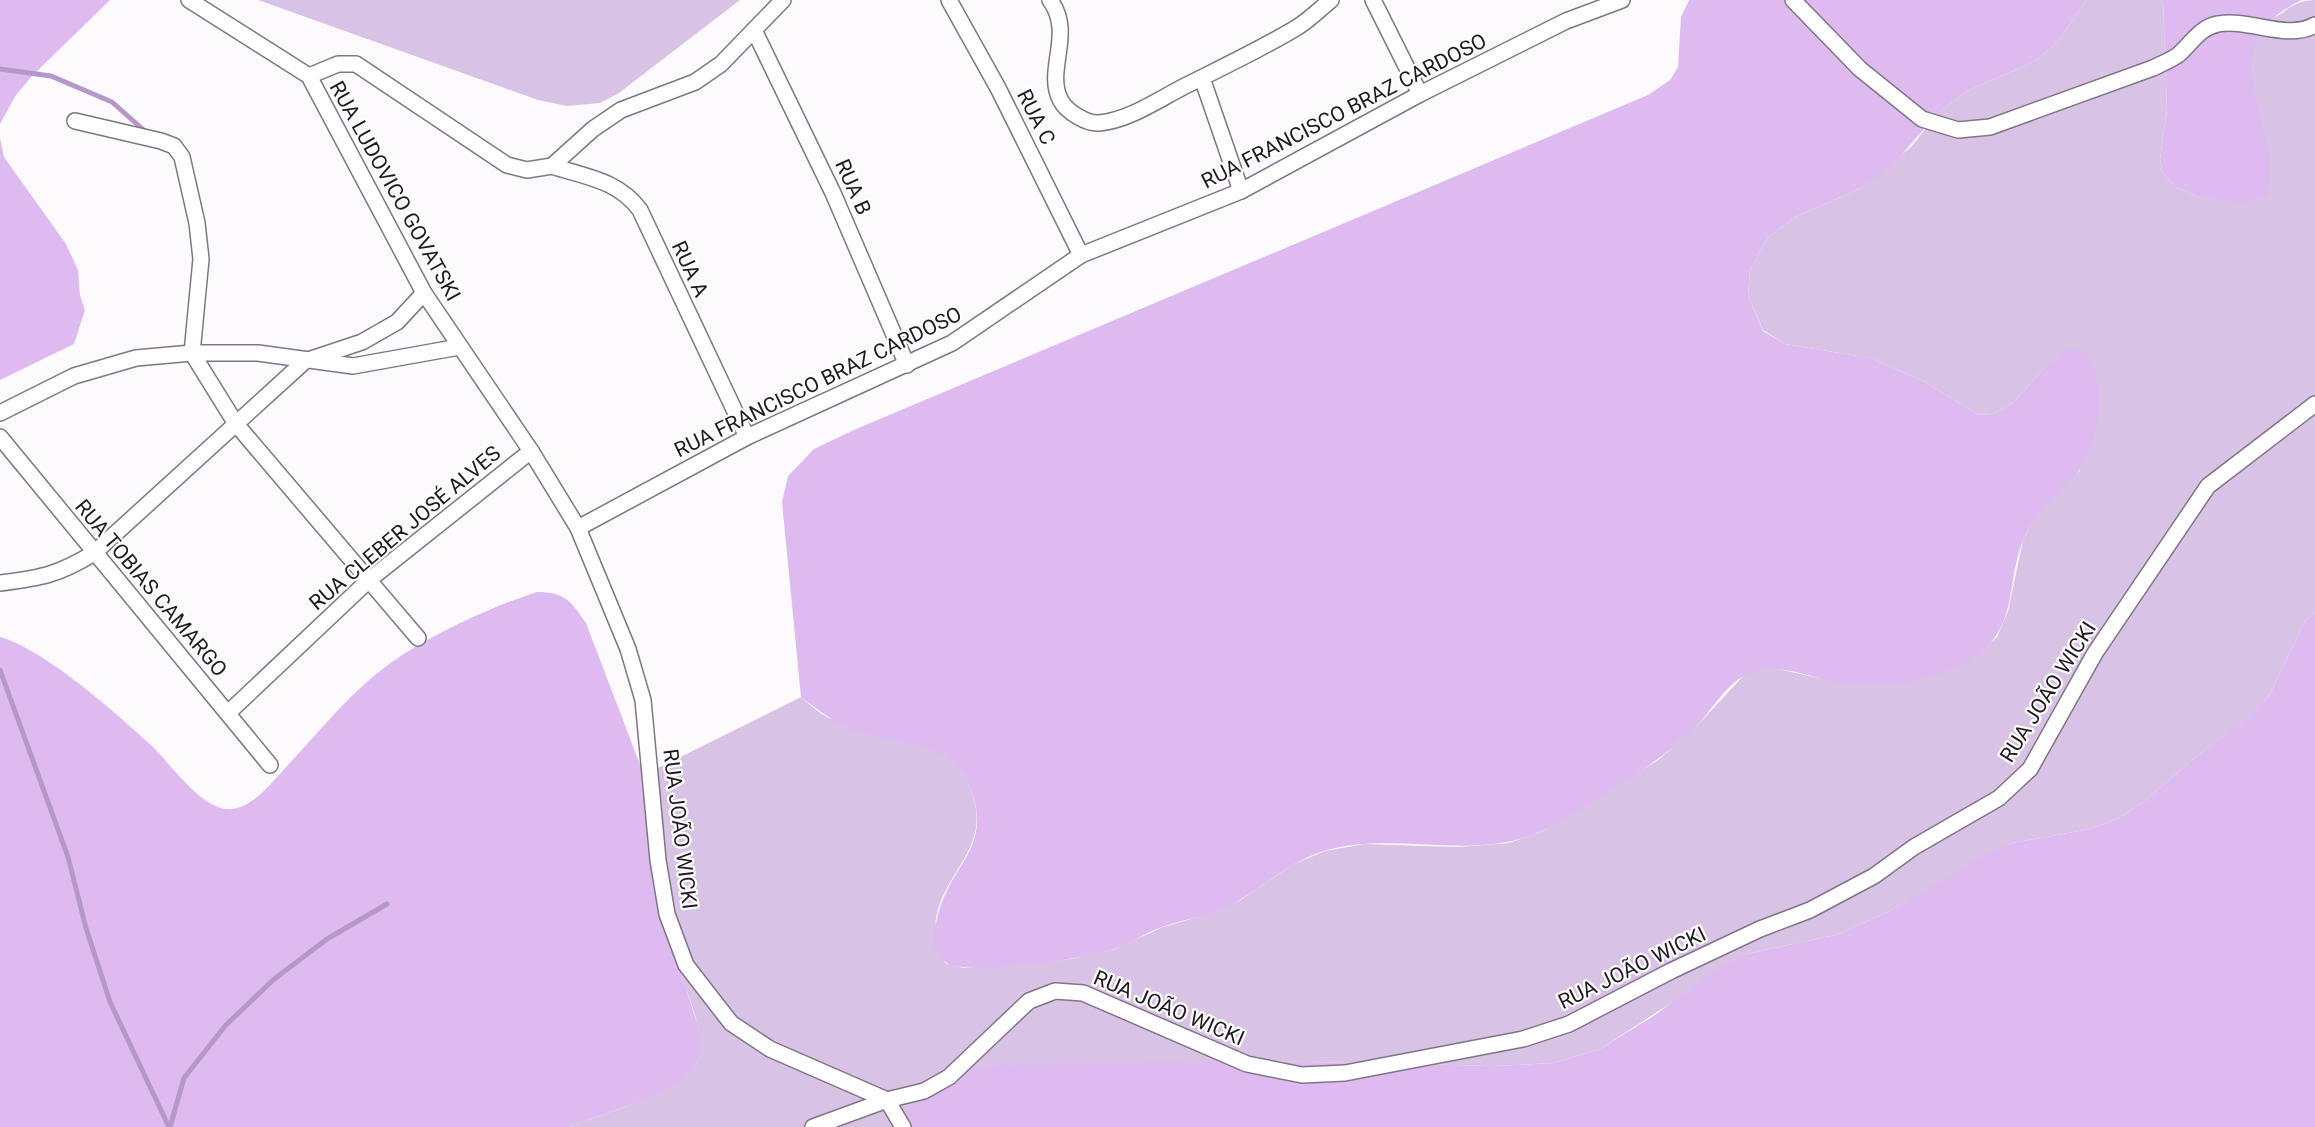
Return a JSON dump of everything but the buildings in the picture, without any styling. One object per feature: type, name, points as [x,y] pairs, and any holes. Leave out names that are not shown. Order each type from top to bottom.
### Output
[{"type":"street","points":[[189,0],[309,75]]},
{"type":"street","points":[[552,166],[593,129],[621,110],[695,82],[721,64],[783,0]]},
{"type":"street","name":"RUA C","points":[[949,0],[998,88],[1081,255]]},
{"type":"street","points":[[1050,0],[1055,7],[1062,30],[1057,79],[1061,101],[1075,115],[1096,123],[1120,120],[1202,78],[1297,27],[1331,0]]},
{"type":"street","points":[[1372,0],[1420,94]]},
{"type":"street","name":"RUA FRANCISCO BRAZ CARDOSO","points":[[578,528],[747,437],[952,343],[1081,255],[1241,191],[1420,94],[1566,21],[1622,0]]},
{"type":"street","points":[[1793,0],[1860,69],[1922,119],[1958,130],[1990,127],[2153,68],[2177,55],[2202,31],[2217,24],[2234,23],[2290,31],[2315,25]]},
{"type":"street","name":"RUA B","points":[[754,30],[833,193],[907,364]]},
{"type":"street","name":"RUA LUDOVICO GOVATSKI","points":[[459,347],[424,293],[309,75],[338,64],[356,64],[507,165],[527,170],[552,166]]},
{"type":"street","points":[[1202,78],[1241,191]]},
{"type":"street","points":[[75,122],[161,141],[174,146],[182,157],[197,223],[201,260],[192,353],[236,424],[418,638]]},
{"type":"street","name":"RUA A","points":[[552,166],[617,186],[640,210],[747,437]]},
{"type":"street","points":[[0,583],[43,578],[67,569],[94,553],[305,361],[362,342],[397,322],[424,293]]},
{"type":"street","points":[[0,413],[74,376],[136,358],[192,353],[258,353],[353,366],[459,347]]},
{"type":"street","name":"RUA JOÃO WICKI","points":[[459,347],[531,451],[578,528],[628,650],[643,700],[658,860],[667,914],[686,965],[731,1023],[770,1049],[887,1100],[924,1091],[949,1077],[1029,1001],[1055,991],[1083,993],[1247,1064],[1302,1075],[1345,1073],[1523,1040],[1569,1024],[1671,971],[1760,929],[1810,910],[1874,876],[1914,847],[1999,798],[2030,769],[2095,653],[2208,486],[2315,404]]},
{"type":"street","name":"RUA TOBIAS CAMARGO","points":[[0,437],[270,765]]},
{"type":"street","name":"RUA CLEBER JOSÉ ALVES","points":[[228,714],[369,580],[531,451]]},
{"type":"street","points":[[813,1127],[887,1100],[903,1127]]},
{"type":"shaded area","points":[[0,0],[110,0],[32,76],[16,95],[0,124]]},
{"type":"shaded area","points":[[258,0],[740,0],[619,93],[600,103],[567,106],[538,100]]},
{"type":"shaded area","points":[[1689,0],[2086,0],[2057,43],[2035,61],[1967,91],[1938,113],[1891,167],[1861,188],[1795,217],[1767,238],[1750,270],[1748,296],[1763,331],[1785,344],[1870,358],[1925,382],[1977,414],[1992,415],[2013,403],[2047,365],[2066,350],[2080,347],[2091,360],[2096,377],[2099,406],[2095,436],[2090,450],[2077,473],[2030,526],[2019,552],[2005,616],[1999,631],[1989,645],[1961,665],[1929,677],[1894,684],[1844,684],[1797,672],[1773,669],[1750,673],[1733,683],[1692,731],[1655,761],[1554,825],[1516,840],[1463,846],[1381,843],[1327,850],[1297,862],[1244,897],[1216,912],[1159,928],[1117,948],[1082,957],[1004,967],[960,967],[945,962],[933,946],[938,912],[974,840],[977,816],[973,796],[962,774],[951,761],[923,747],[848,728],[801,697],[782,502],[788,476],[814,449],[856,429],[1648,95],[1670,80],[1678,67],[1681,17]]},
{"type":"shaded area","points":[[2086,0],[2163,0],[2167,110],[2160,159],[2162,171],[2175,187],[2195,195],[2271,167],[2255,95],[2253,55],[2256,38],[2269,21],[2297,3],[2315,0],[2315,612],[2305,621],[2269,696],[2244,723],[2203,751],[2141,804],[2117,819],[2090,829],[2012,843],[1890,911],[1839,934],[1747,954],[1600,1049],[1554,1063],[1495,1066],[1263,1061],[899,1127],[567,1127],[636,1103],[696,1066],[699,1051],[697,1025],[683,978],[664,894],[644,775],[801,697],[824,715],[842,723],[907,740],[937,752],[955,764],[968,783],[976,810],[976,827],[972,843],[948,886],[936,918],[937,934],[945,963],[964,968],[1071,959],[1115,949],[1163,927],[1215,912],[1242,899],[1292,865],[1325,851],[1364,844],[1458,847],[1509,843],[1543,831],[1658,760],[1695,728],[1745,674],[1769,667],[1846,684],[1974,657],[1997,637],[2008,611],[2023,540],[2037,513],[2080,470],[2047,365],[2013,403],[1992,415],[1977,414],[1925,382],[1870,358],[1785,344],[1763,330],[1748,296],[1750,270],[1767,238],[1795,217],[1861,188],[1911,147],[1938,113],[1967,91],[2035,61],[2057,43]]},
{"type":"shaded area","points":[[2163,0],[2302,0],[2281,12],[2266,25],[2253,56],[2255,91],[2271,164],[2267,196],[2239,203],[2195,195],[2175,187],[2162,171],[2160,159],[2167,110]]},
{"type":"shaded area","points":[[0,138],[4,157],[66,244],[78,270],[80,295],[85,310],[74,344],[0,380]]},
{"type":"shaded area","points":[[537,592],[547,592],[566,599],[586,623],[644,775],[679,966],[697,1023],[701,1044],[696,1066],[678,1084],[636,1103],[567,1127],[0,1127],[0,637],[37,654],[79,684],[151,745],[206,801],[226,809],[235,809],[260,795],[367,681],[382,669],[447,630],[484,612]]},
{"type":"shaded area","points":[[2315,612],[2315,1127],[899,1127],[907,1112],[936,1080],[958,1069],[1004,1065],[1263,1061],[1495,1066],[1554,1063],[1600,1049],[1655,1015],[1715,970],[1747,954],[1839,934],[1890,911],[1986,854],[2012,843],[2090,829],[2117,819],[2141,804],[2203,751],[2244,722],[2269,696],[2305,621]]},
{"type":"waterway","points":[[0,69],[51,76],[112,102],[147,133]]},
{"type":"waterway","points":[[0,670],[68,857],[86,928],[110,1002],[169,1127]]},
{"type":"waterway","points":[[170,1127],[184,1078],[225,1026],[273,980],[327,939],[387,904]]}]
